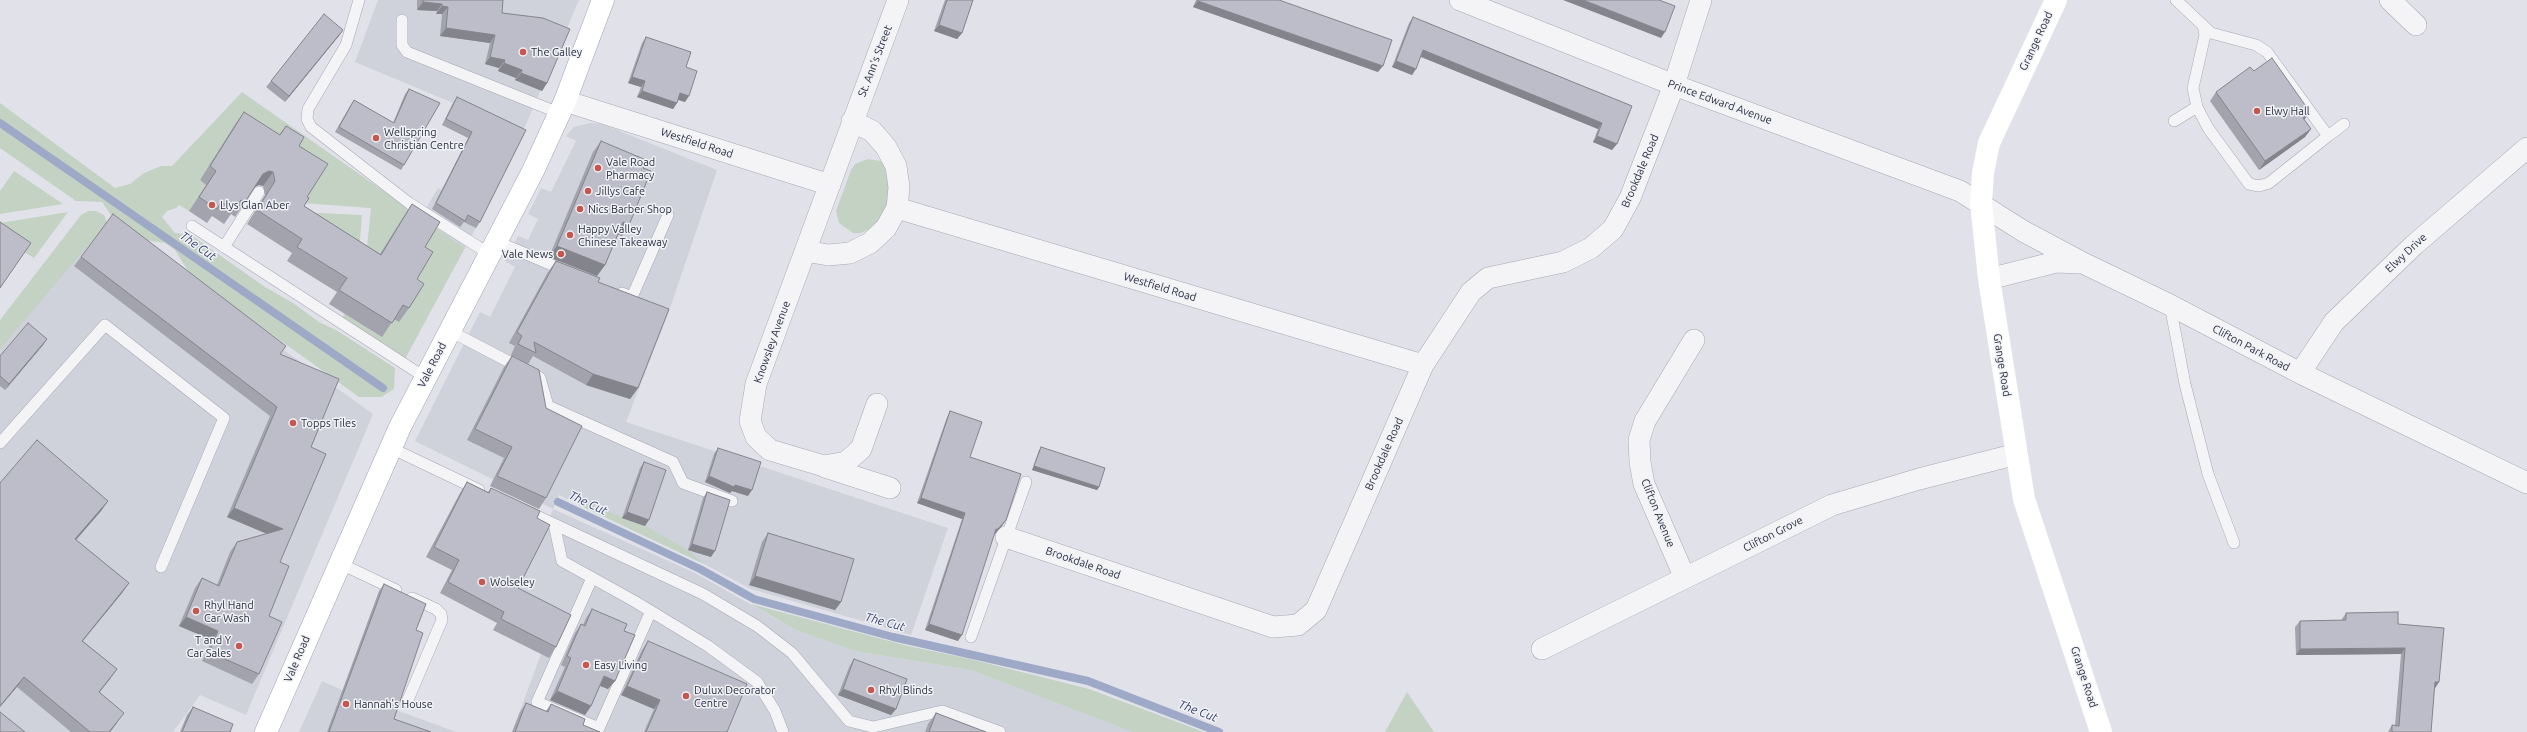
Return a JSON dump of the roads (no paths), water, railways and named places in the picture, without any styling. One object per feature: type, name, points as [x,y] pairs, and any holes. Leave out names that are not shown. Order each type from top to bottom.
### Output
[{"type":"main road","name":"Vale Road","points":[[266,732],[339,563],[391,448],[450,330],[495,248],[562,107],[603,0]]},
{"type":"main road","name":"Grange Road","points":[[2056,0],[1989,143],[1982,172],[1981,203],[1989,279],[2024,499],[2101,732]]},
{"type":"street","name":"St. Ann's Street","points":[[852,122],[898,0]]},
{"type":"street","name":"Prince Edward Avenue","points":[[1460,0],[1674,85],[1960,191],[1981,203]]},
{"type":"street","name":"Brookdale Road","points":[[1006,537],[1273,627],[1298,626],[1316,610],[1423,365],[1471,292],[1488,278],[1563,262],[1591,248],[1613,229],[1630,198],[1674,85],[1702,0]]},
{"type":"street","points":[[2390,0],[2416,25]]},
{"type":"street","name":"Westfield Road","points":[[562,107],[830,185]]},
{"type":"street","points":[[852,122],[872,131],[886,147],[896,166],[899,187],[897,208],[886,228],[870,243],[850,253],[828,255],[806,251],[830,185],[852,122]]},
{"type":"street","name":"Elwy Drive","points":[[2300,373],[2334,322],[2414,245],[2527,148]]},
{"type":"street","name":"Clifton Park Road","points":[[1981,203],[2023,232],[2083,263],[2170,305],[2300,373],[2527,483]]},
{"type":"street","name":"Westfield Road","points":[[897,208],[1423,365]]},
{"type":"street","name":"Knowsley Avenue","points":[[806,251],[756,384],[750,421],[756,437],[770,450],[824,466],[846,462],[861,449],[877,404]]},
{"type":"street","points":[[1989,279],[2056,262],[2083,263]]},
{"type":"street","name":"Clifton Avenue","points":[[1686,578],[1644,484],[1639,440],[1645,421],[1694,340]]},
{"type":"street","name":"Clifton Grove","points":[[1542,649],[1832,505],[1919,478],[2017,454]]},
{"type":"street","points":[[824,466],[890,488]]},
{"type":"lane","points":[[359,0],[346,45],[308,109],[308,119],[311,126],[409,203],[495,248],[574,274]]},
{"type":"lane","points":[[2176,0],[2211,33],[2256,45],[2267,52],[2328,136]]},
{"type":"lane","points":[[402,20],[402,45],[407,52],[562,107]]},
{"type":"lane","points":[[2203,26],[2205,35],[2193,88],[2197,107],[2208,128],[2249,184],[2259,186],[2269,183],[2344,124]]},
{"type":"lane","points":[[2174,121],[2197,107]]},
{"type":"lane","points":[[224,247],[259,192]]},
{"type":"lane","points":[[610,288],[632,297],[668,215]]},
{"type":"lane","points":[[192,226],[426,378]]},
{"type":"lane","points":[[2170,305],[2185,384],[2208,474],[2234,543]]},
{"type":"lane","points":[[0,443],[105,325],[224,418],[161,567]]},
{"type":"lane","points":[[450,330],[540,378],[548,406],[673,462],[683,483],[732,500]]},
{"type":"lane","points":[[391,448],[493,496]]},
{"type":"lane","points":[[971,637],[1026,482]]},
{"type":"lane","points":[[513,505],[703,594],[757,626],[792,653],[850,727],[873,726],[942,711],[1000,732]]},
{"type":"lane","points":[[554,524],[562,561],[651,611],[708,646],[757,682],[775,711],[783,732]]},
{"type":"lane","points":[[339,563],[441,614],[442,620],[407,702]]},
{"type":"lane","points":[[592,578],[537,702],[599,728],[651,611]]},
{"type":"waterway","name":"The Cut","points":[[0,123],[383,388]]},
{"type":"waterway","name":"The Cut","points":[[558,502],[700,569],[754,599],[893,637],[1088,681],[1219,732]]},
{"type":"place","name":"The Galley","points":[[523,52]]},
{"type":"place","name":"Elwy Hall","points":[[2257,111]]},
{"type":"place","name":"Wellspring Christian Centre","points":[[376,138]]},
{"type":"place","name":"Vale Road Pharmacy","points":[[598,168]]},
{"type":"place","name":"Jillys Cafe","points":[[588,191]]},
{"type":"place","name":"Llys Glan Aber","points":[[212,205]]},
{"type":"place","name":"Nics Barber Shop","points":[[580,209]]},
{"type":"place","name":"Happy Valley Chinese Takeaway","points":[[570,235]]},
{"type":"place","name":"Vale News","points":[[561,254]]},
{"type":"place","name":"Topps Tiles","points":[[293,423]]},
{"type":"place","name":"Wolseley","points":[[482,582]]},
{"type":"place","name":"Rhyl Hand Car Wash","points":[[196,611]]},
{"type":"place","name":"T and Y Car Sales","points":[[239,646]]},
{"type":"place","name":"Easy Living","points":[[586,665]]},
{"type":"place","name":"Rhyl Blinds","points":[[871,690]]},
{"type":"place","name":"Dulux Decorator Centre","points":[[686,696]]},
{"type":"place","name":"Hannah's House","points":[[346,704]]}]
